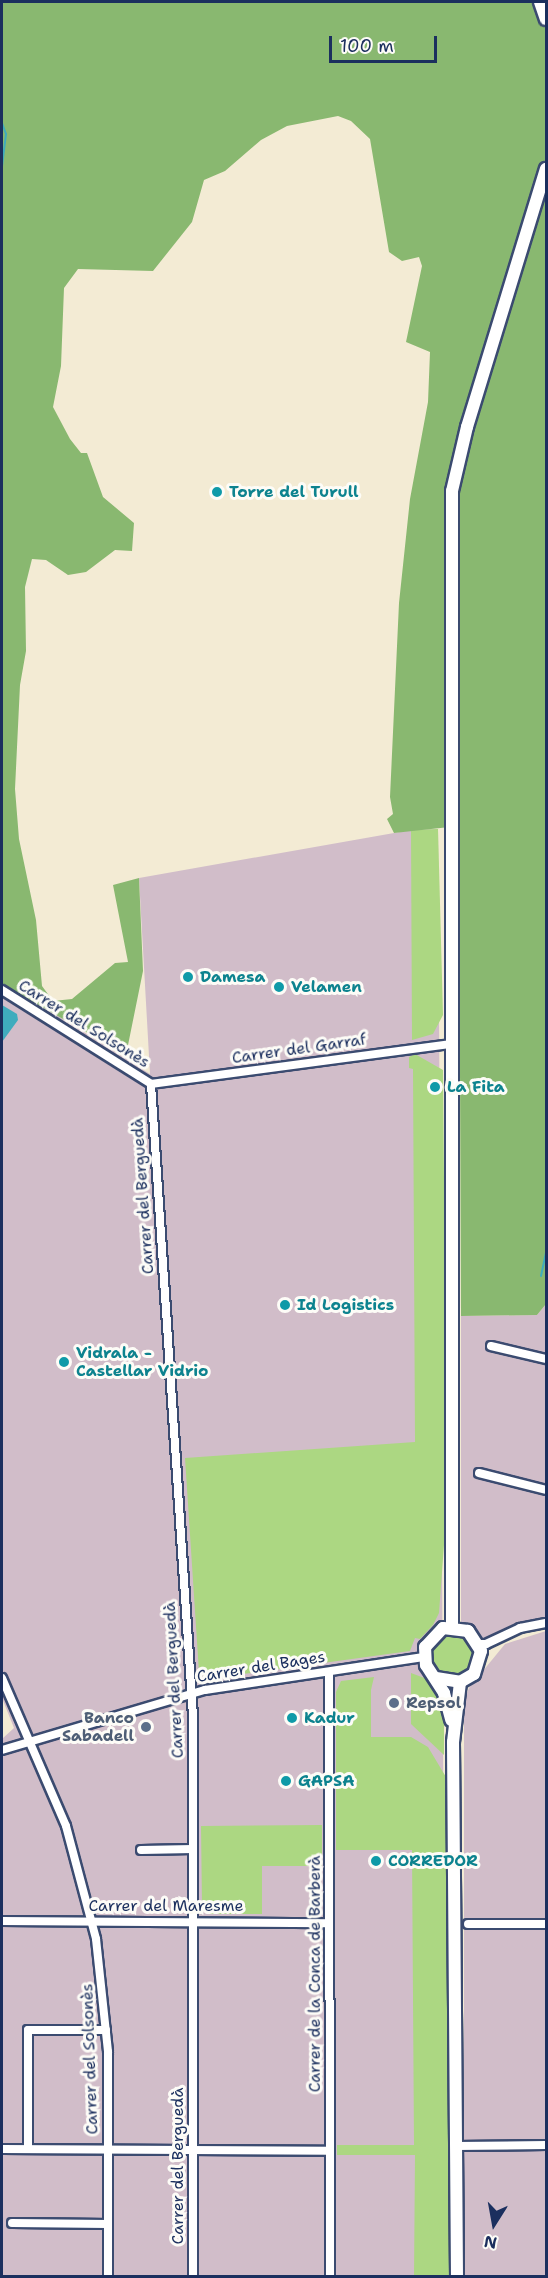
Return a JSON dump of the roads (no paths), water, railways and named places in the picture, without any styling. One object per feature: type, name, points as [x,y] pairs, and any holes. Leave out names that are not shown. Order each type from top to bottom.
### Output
[{"type":"street","points":[[540,2],[546,19]]},
{"type":"street","points":[[452,1626],[452,491],[467,427],[546,169]]},
{"type":"street","name":"Carrer del Solsonès","points":[[2,990],[151,1084]]},
{"type":"street","name":"Carrer del Garraf","points":[[151,1084],[451,1044]]},
{"type":"street","name":"Carrer del Berguedà","points":[[151,1084],[192,1692],[193,2277]]},
{"type":"street","points":[[490,1346],[546,1359]]},
{"type":"street","points":[[479,1473],[546,1490]]},
{"type":"street","points":[[479,1644],[486,1644],[520,1628],[546,1623]]},
{"type":"street","points":[[453,1729],[436,1678],[424,1657],[429,1639],[452,1626],[468,1631],[479,1644],[478,1667],[460,1682],[453,1729],[457,2277]]},
{"type":"street","name":"Carrer del Bages","points":[[2,1750],[192,1692],[424,1657]]},
{"type":"street","name":"Carrer de la Conca de Barberà","points":[[329,1672],[330,2277]]},
{"type":"street","name":"Carrer del Solsonès","points":[[2,1678],[31,1740],[66,1826],[92,1920],[106,2030],[108,2277]]},
{"type":"street","points":[[436,1678],[460,1682]]},
{"type":"street","points":[[141,1850],[193,1849]]},
{"type":"street","name":"Carrer del Maresme","points":[[2,1921],[329,1923]]},
{"type":"street","points":[[468,1924],[546,1924]]},
{"type":"street","points":[[28,2149],[28,2030],[106,2030]]},
{"type":"street","points":[[456,2146],[546,2145]]},
{"type":"street","points":[[2,2149],[330,2151]]},
{"type":"street","points":[[12,2223],[108,2224]]},
{"type":"water","points":[[2,1005],[17,1014],[18,1020],[2,1042]]},
{"type":"waterway","points":[[2,123],[6,134],[2,168]]},
{"type":"waterway","points":[[541,1276],[546,1252]]},
{"type":"place","name":"Torre del Turull","points":[[217,492]]},
{"type":"place","name":"Damesa","points":[[188,977]]},
{"type":"place","name":"Velamen","points":[[279,987]]},
{"type":"place","name":"La Fita","points":[[435,1087]]},
{"type":"place","name":"Id Logistics","points":[[285,1305]]},
{"type":"place","name":"Vidrala - Castellar Vidrio","points":[[64,1362]]},
{"type":"place","name":"Repsol","points":[[394,1703]]},
{"type":"place","name":"Kadur","points":[[292,1718]]},
{"type":"place","name":"Banco Sabadell","points":[[146,1727]]},
{"type":"place","name":"GAPSA","points":[[286,1781]]},
{"type":"place","name":"CORREDOR","points":[[376,1861]]}]
